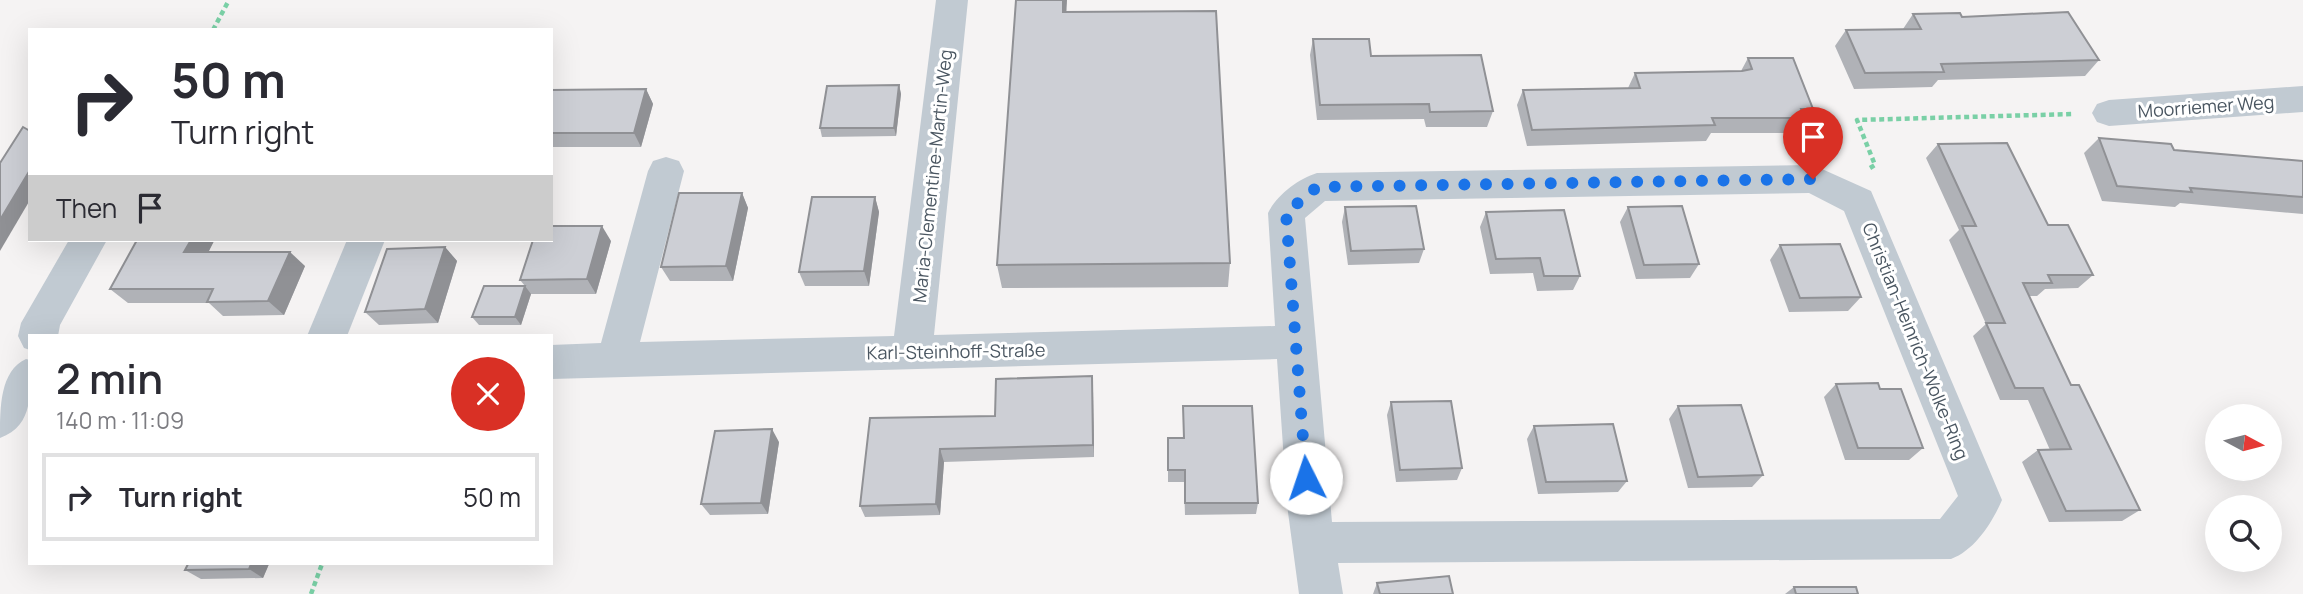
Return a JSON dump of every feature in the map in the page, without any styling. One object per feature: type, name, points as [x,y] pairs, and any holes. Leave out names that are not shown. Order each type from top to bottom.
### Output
[{"type":"street","name":"Maria-Clementine-Martin-Weg","points":[[912,352],[952,0]]},
{"type":"street","name":"Moorriemer Weg","points":[[2109,113],[2303,99]]},
{"type":"street","points":[[616,360],[666,171]]},
{"type":"street","name":"Christian-Heinrich-Wolke-Ring","points":[[1313,544],[1951,539],[1981,500],[1858,201],[1813,179],[1317,187],[1286,213],[1308,505],[1313,544],[1321,594]]},
{"type":"street","points":[[38,334],[41,323],[88,242]]},
{"type":"street","points":[[328,334],[365,242]]},
{"type":"street","name":"Karl-Steinhoff-Straße","points":[[553,362],[1296,342]]},
{"type":"street","points":[[0,420],[28,371]]},
{"type":"path","points":[[214,28],[229,0]]},
{"type":"path","points":[[1834,189],[1875,165],[1857,120],[2109,113]]},
{"type":"path","points":[[311,594],[322,565]]},
{"type":"building","points":[[1016,0],[1063,0],[1063,12],[1216,11],[1230,263],[997,265]]},
{"type":"building","points":[[2068,12],[2099,60],[1941,64],[1944,72],[1865,73],[1846,30],[1921,29],[1913,14],[1960,13],[1962,17]]},
{"type":"building","points":[[1313,39],[1369,39],[1371,56],[1481,55],[1493,111],[1430,112],[1429,104],[1320,105]]},
{"type":"building","points":[[1748,58],[1793,58],[1813,109],[1801,109],[1804,118],[1712,118],[1715,125],[1532,130],[1523,90],[1640,88],[1635,73],[1742,71],[1752,69]]},
{"type":"building","points":[[899,85],[894,128],[820,128],[827,86]]},
{"type":"building","points":[[646,89],[634,133],[553,133],[553,90]]},
{"type":"building","points":[[23,127],[28,130],[28,173],[0,220],[0,163]]},
{"type":"building","points":[[2099,138],[2171,144],[2174,150],[2303,161],[2303,197],[2190,188],[2192,192],[2117,186]]},
{"type":"building","points":[[2007,143],[2048,225],[2068,225],[2093,275],[2048,275],[2052,283],[2023,283],[2071,385],[2079,385],[2140,510],[2066,511],[2038,450],[2071,449],[2043,388],[2015,388],[1986,323],[2005,323],[1962,226],[1976,226],[1938,144]]},
{"type":"building","points":[[679,193],[742,193],[726,266],[661,267]]},
{"type":"building","points":[[812,197],[875,197],[864,271],[799,272]]},
{"type":"building","points":[[1416,206],[1424,249],[1351,251],[1345,207]]},
{"type":"building","points":[[1682,206],[1699,264],[1644,265],[1628,207]]},
{"type":"building","points":[[1564,210],[1580,276],[1544,276],[1540,258],[1496,259],[1486,212]]},
{"type":"building","points":[[553,226],[602,226],[587,279],[520,280],[532,242],[553,242]]},
{"type":"building","points":[[136,242],[190,242],[184,252],[290,252],[268,301],[207,302],[213,289],[110,289]]},
{"type":"building","points":[[1840,244],[1861,297],[1800,298],[1780,245]]},
{"type":"building","points":[[445,247],[425,309],[365,312],[387,249]]},
{"type":"building","points":[[484,286],[525,286],[515,317],[472,317]]},
{"type":"building","points":[[1092,376],[1093,445],[940,449],[936,504],[860,506],[870,418],[995,416],[996,379]]},
{"type":"building","points":[[1878,383],[1880,389],[1901,389],[1923,448],[1858,448],[1836,384]]},
{"type":"building","points":[[1451,401],[1462,468],[1400,470],[1391,402]]},
{"type":"building","points":[[1741,405],[1763,475],[1698,477],[1678,406]]},
{"type":"building","points":[[1183,406],[1252,406],[1258,503],[1185,503],[1185,470],[1168,470],[1168,438],[1184,438]]},
{"type":"building","points":[[1613,424],[1627,481],[1546,482],[1534,426]]},
{"type":"building","points":[[772,429],[761,503],[701,504],[715,431]]},
{"type":"building","points":[[188,565],[251,565],[249,569],[185,570]]},
{"type":"building","points":[[1449,576],[1453,594],[1380,594],[1377,583]]},
{"type":"building","points":[[1794,587],[1856,587],[1858,594],[1796,594]]},
{"type":"route","points":[[1306,478],[1286,213],[1317,187],[1813,179]]}]
